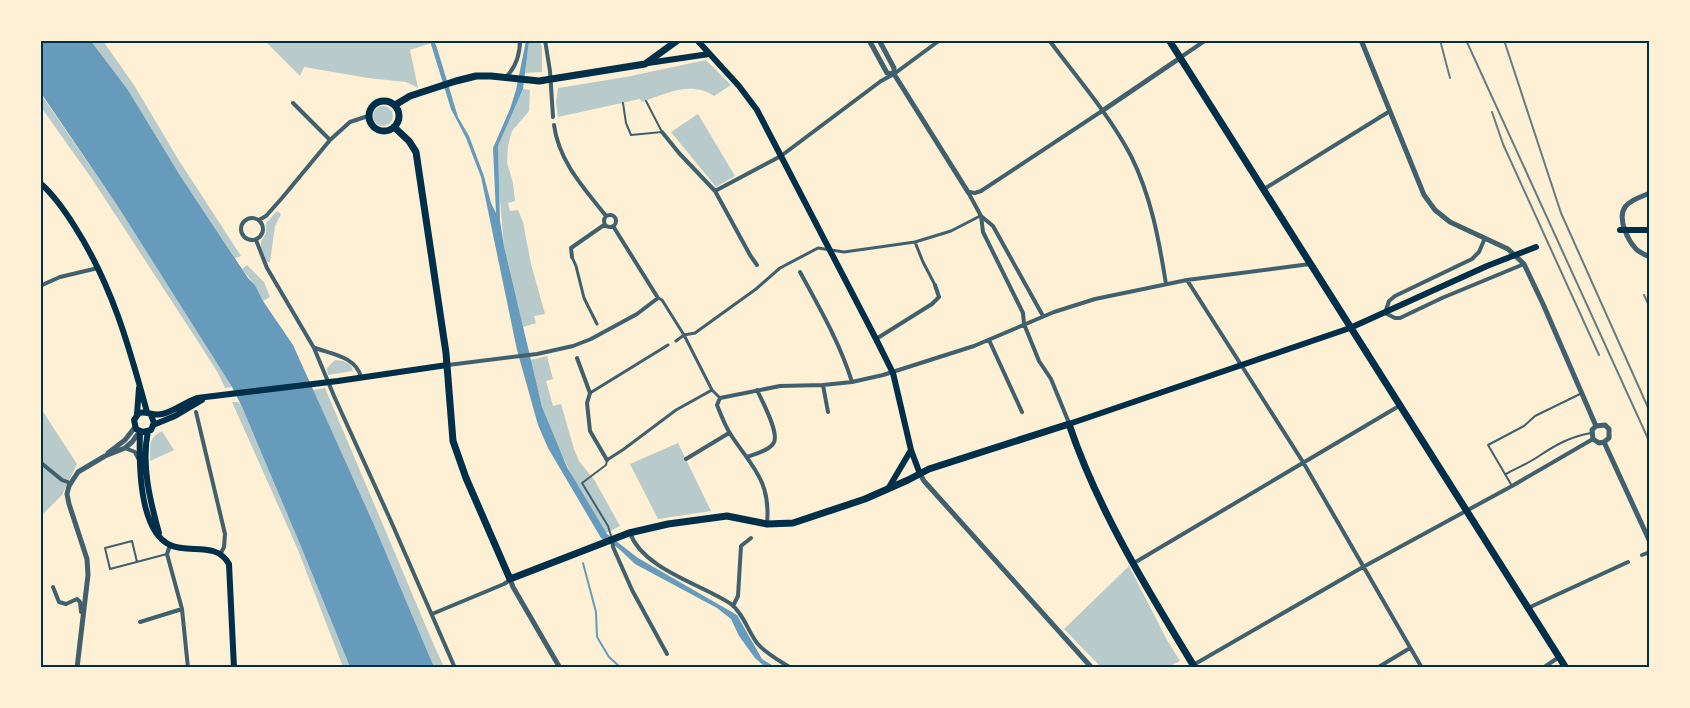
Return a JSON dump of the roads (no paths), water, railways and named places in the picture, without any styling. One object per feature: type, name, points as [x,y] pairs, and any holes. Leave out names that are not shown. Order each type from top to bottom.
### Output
[{"type":"main road","points":[[645,64],[678,40]]},
{"type":"main road","points":[[697,40],[749,98],[876,339],[893,373],[911,450],[920,474]]},
{"type":"main road","points":[[1169,40],[1566,668]]},
{"type":"main road","points":[[395,105],[410,96],[476,76],[506,77],[526,81],[550,80],[709,54]]},
{"type":"main road","points":[[378,101],[387,101],[395,105],[399,119],[394,127],[385,131],[375,129],[368,116],[371,107],[378,101]]},
{"type":"main road","points":[[394,127],[409,141],[416,152],[447,365],[453,441],[466,478],[510,579],[629,533],[668,524],[727,516],[766,524],[793,523],[855,503],[929,469],[1350,328],[1536,247]]},
{"type":"main road","points":[[40,183],[53,195],[87,245],[121,320],[139,384],[149,414],[154,420],[147,444],[147,479],[160,536]]},
{"type":"main road","points":[[1620,230],[1650,230]]},
{"type":"main road","points":[[137,414],[173,411],[191,400],[447,365]]},
{"type":"main road","points":[[139,384],[137,414],[134,420],[137,429],[141,487],[145,507],[153,527],[170,545],[216,551],[221,553],[229,564],[234,668]]},
{"type":"main road","points":[[137,429],[151,428],[205,398]]},
{"type":"main road","points":[[1069,424],[1106,511],[1192,666]]},
{"type":"main road","points":[[888,489],[911,450]]},
{"type":"street","points":[[506,77],[512,71],[520,53],[520,40]]},
{"type":"street","points":[[545,40],[553,117]]},
{"type":"street","points":[[869,40],[887,73],[894,74]]},
{"type":"street","points":[[879,40],[894,68],[894,74],[981,216],[983,232],[1023,313],[1024,324],[1039,361],[1051,378],[1069,424]]},
{"type":"street","points":[[715,191],[781,156],[940,40]]},
{"type":"street","points":[[1049,40],[1121,139],[1136,169],[1156,229],[1166,284]]},
{"type":"street","points":[[968,192],[981,191],[1206,40]]},
{"type":"street","points":[[1192,666],[1363,567],[1512,486],[1592,436],[1596,426],[1543,304],[1522,263],[1508,249],[1450,222],[1435,210],[1424,195],[1361,40]]},
{"type":"street","points":[[293,103],[330,140]]},
{"type":"street","points":[[1264,189],[1390,111]]},
{"type":"street","points":[[259,220],[266,216],[282,198],[330,140],[350,122],[368,116]]},
{"type":"street","points":[[554,125],[561,154],[567,166],[606,216]]},
{"type":"street","points":[[662,132],[715,191],[757,265]]},
{"type":"street","points":[[1650,194],[1627,205],[1621,219],[1636,249],[1650,257]]},
{"type":"street","points":[[604,225],[603,221],[610,214],[615,216],[616,223],[613,226]]},
{"type":"street","points":[[676,341],[709,324],[756,289],[768,277],[818,248],[844,252],[915,242],[957,228],[981,216]]},
{"type":"street","points":[[981,216],[993,226],[1043,316]]},
{"type":"street","points":[[248,218],[259,220],[264,229],[262,236],[256,240],[245,238],[243,235],[241,227],[248,218]]},
{"type":"street","points":[[604,225],[613,226]]},
{"type":"street","points":[[597,324],[584,298],[572,257],[572,248],[604,225]]},
{"type":"street","points":[[613,226],[684,335],[712,390],[720,398]]},
{"type":"street","points":[[1485,238],[1479,252],[1472,259],[1395,296],[1389,301],[1385,313],[1400,318],[1522,263]]},
{"type":"street","points":[[256,240],[267,268],[314,348],[455,668]]},
{"type":"street","points":[[876,339],[932,304],[939,297],[915,242]]},
{"type":"street","points":[[794,260],[796,265]]},
{"type":"street","points":[[720,398],[780,386],[823,385],[893,373],[989,340],[1043,316],[1095,299],[1187,280],[1311,264]]},
{"type":"street","points":[[40,286],[60,278],[99,268]]},
{"type":"street","points":[[763,272],[768,277]]},
{"type":"street","points":[[800,272],[846,363],[852,381]]},
{"type":"street","points":[[1187,280],[1303,462],[1422,668]]},
{"type":"street","points":[[447,365],[574,348],[637,314],[658,298]]},
{"type":"street","points":[[989,340],[1022,412]]},
{"type":"street","points":[[590,393],[668,345]]},
{"type":"street","points":[[314,348],[351,362],[361,377]]},
{"type":"street","points":[[577,358],[590,393],[587,403],[591,431],[607,460],[676,410],[712,390]]},
{"type":"street","points":[[823,385],[828,412]]},
{"type":"street","points":[[747,458],[775,442],[775,432],[757,390]]},
{"type":"street","points":[[720,398],[717,405],[729,433],[760,477],[768,498],[766,524]]},
{"type":"street","points":[[1134,563],[1399,405]]},
{"type":"street","points":[[196,412],[225,534],[221,553]]},
{"type":"street","points":[[1592,436],[1599,443],[1609,438],[1609,429],[1602,424],[1596,426]]},
{"type":"street","points":[[77,668],[88,575],[87,559],[67,494],[70,483],[78,472],[105,456],[125,448],[132,442],[137,429]]},
{"type":"street","points":[[105,456],[137,429]]},
{"type":"street","points":[[687,459],[729,433]]},
{"type":"street","points":[[1604,442],[1650,542]]},
{"type":"street","points":[[125,448],[135,452],[140,462]]},
{"type":"street","points":[[40,462],[62,480],[70,483]]},
{"type":"street","points":[[920,474],[924,482],[1092,668]]},
{"type":"street","points":[[629,533],[646,556],[734,606],[757,643],[791,668]]},
{"type":"street","points":[[734,606],[738,596],[741,546],[751,538]]},
{"type":"street","points":[[612,540],[632,590],[667,654]]},
{"type":"street","points":[[170,545],[167,554],[182,609],[188,668]]},
{"type":"street","points":[[1642,555],[1650,552]]},
{"type":"street","points":[[1528,608],[1628,562]]},
{"type":"street","points":[[432,614],[504,584],[510,579],[560,668]]},
{"type":"street","points":[[53,586],[58,602],[66,604],[76,599],[80,602],[81,612],[83,612]]},
{"type":"street","points":[[140,622],[182,609]]},
{"type":"street","points":[[1377,668],[1410,648]]},
{"type":"street","points":[[1543,668],[1559,657]]},
{"type":"lane","points":[[623,103],[626,123],[631,135],[662,132],[646,101]]},
{"type":"lane","points":[[1512,486],[1488,445],[1524,426],[1535,416],[1582,394]]},
{"type":"lane","points":[[1504,475],[1548,449],[1577,436],[1592,436]]},
{"type":"lane","points":[[607,460],[606,465],[582,483],[608,526],[612,540]]},
{"type":"lane","points":[[137,562],[132,541],[105,548],[110,568],[137,562],[167,554]]},
{"type":"water","points":[[40,41],[91,41],[128,90],[181,177],[293,345],[375,527],[434,667],[350,667],[232,387],[117,205],[41,93]]},
{"type":"water","points":[[430,41],[434,41],[437,48],[458,117],[469,136],[496,213],[493,148],[510,109],[526,41],[529,41],[523,89],[498,146],[500,221],[542,407],[567,467],[607,534],[638,558],[737,615],[762,659],[775,667],[765,667],[755,658],[739,636],[731,619],[717,608],[635,564],[618,548],[601,538],[548,448],[538,425],[517,350],[481,177],[466,138],[451,109]]},
{"type":"waterway","points":[[583,563],[596,612],[597,637],[609,657],[621,668]]},
{"type":"railway","points":[[1440,40],[1450,78]]},
{"type":"railway","points":[[1466,40],[1650,443]]},
{"type":"railway","points":[[1504,40],[1561,213],[1650,412]]},
{"type":"railway","points":[[1492,112],[1503,144],[1599,355]]},
{"type":"railway","points":[[1644,295],[1650,308]]}]
